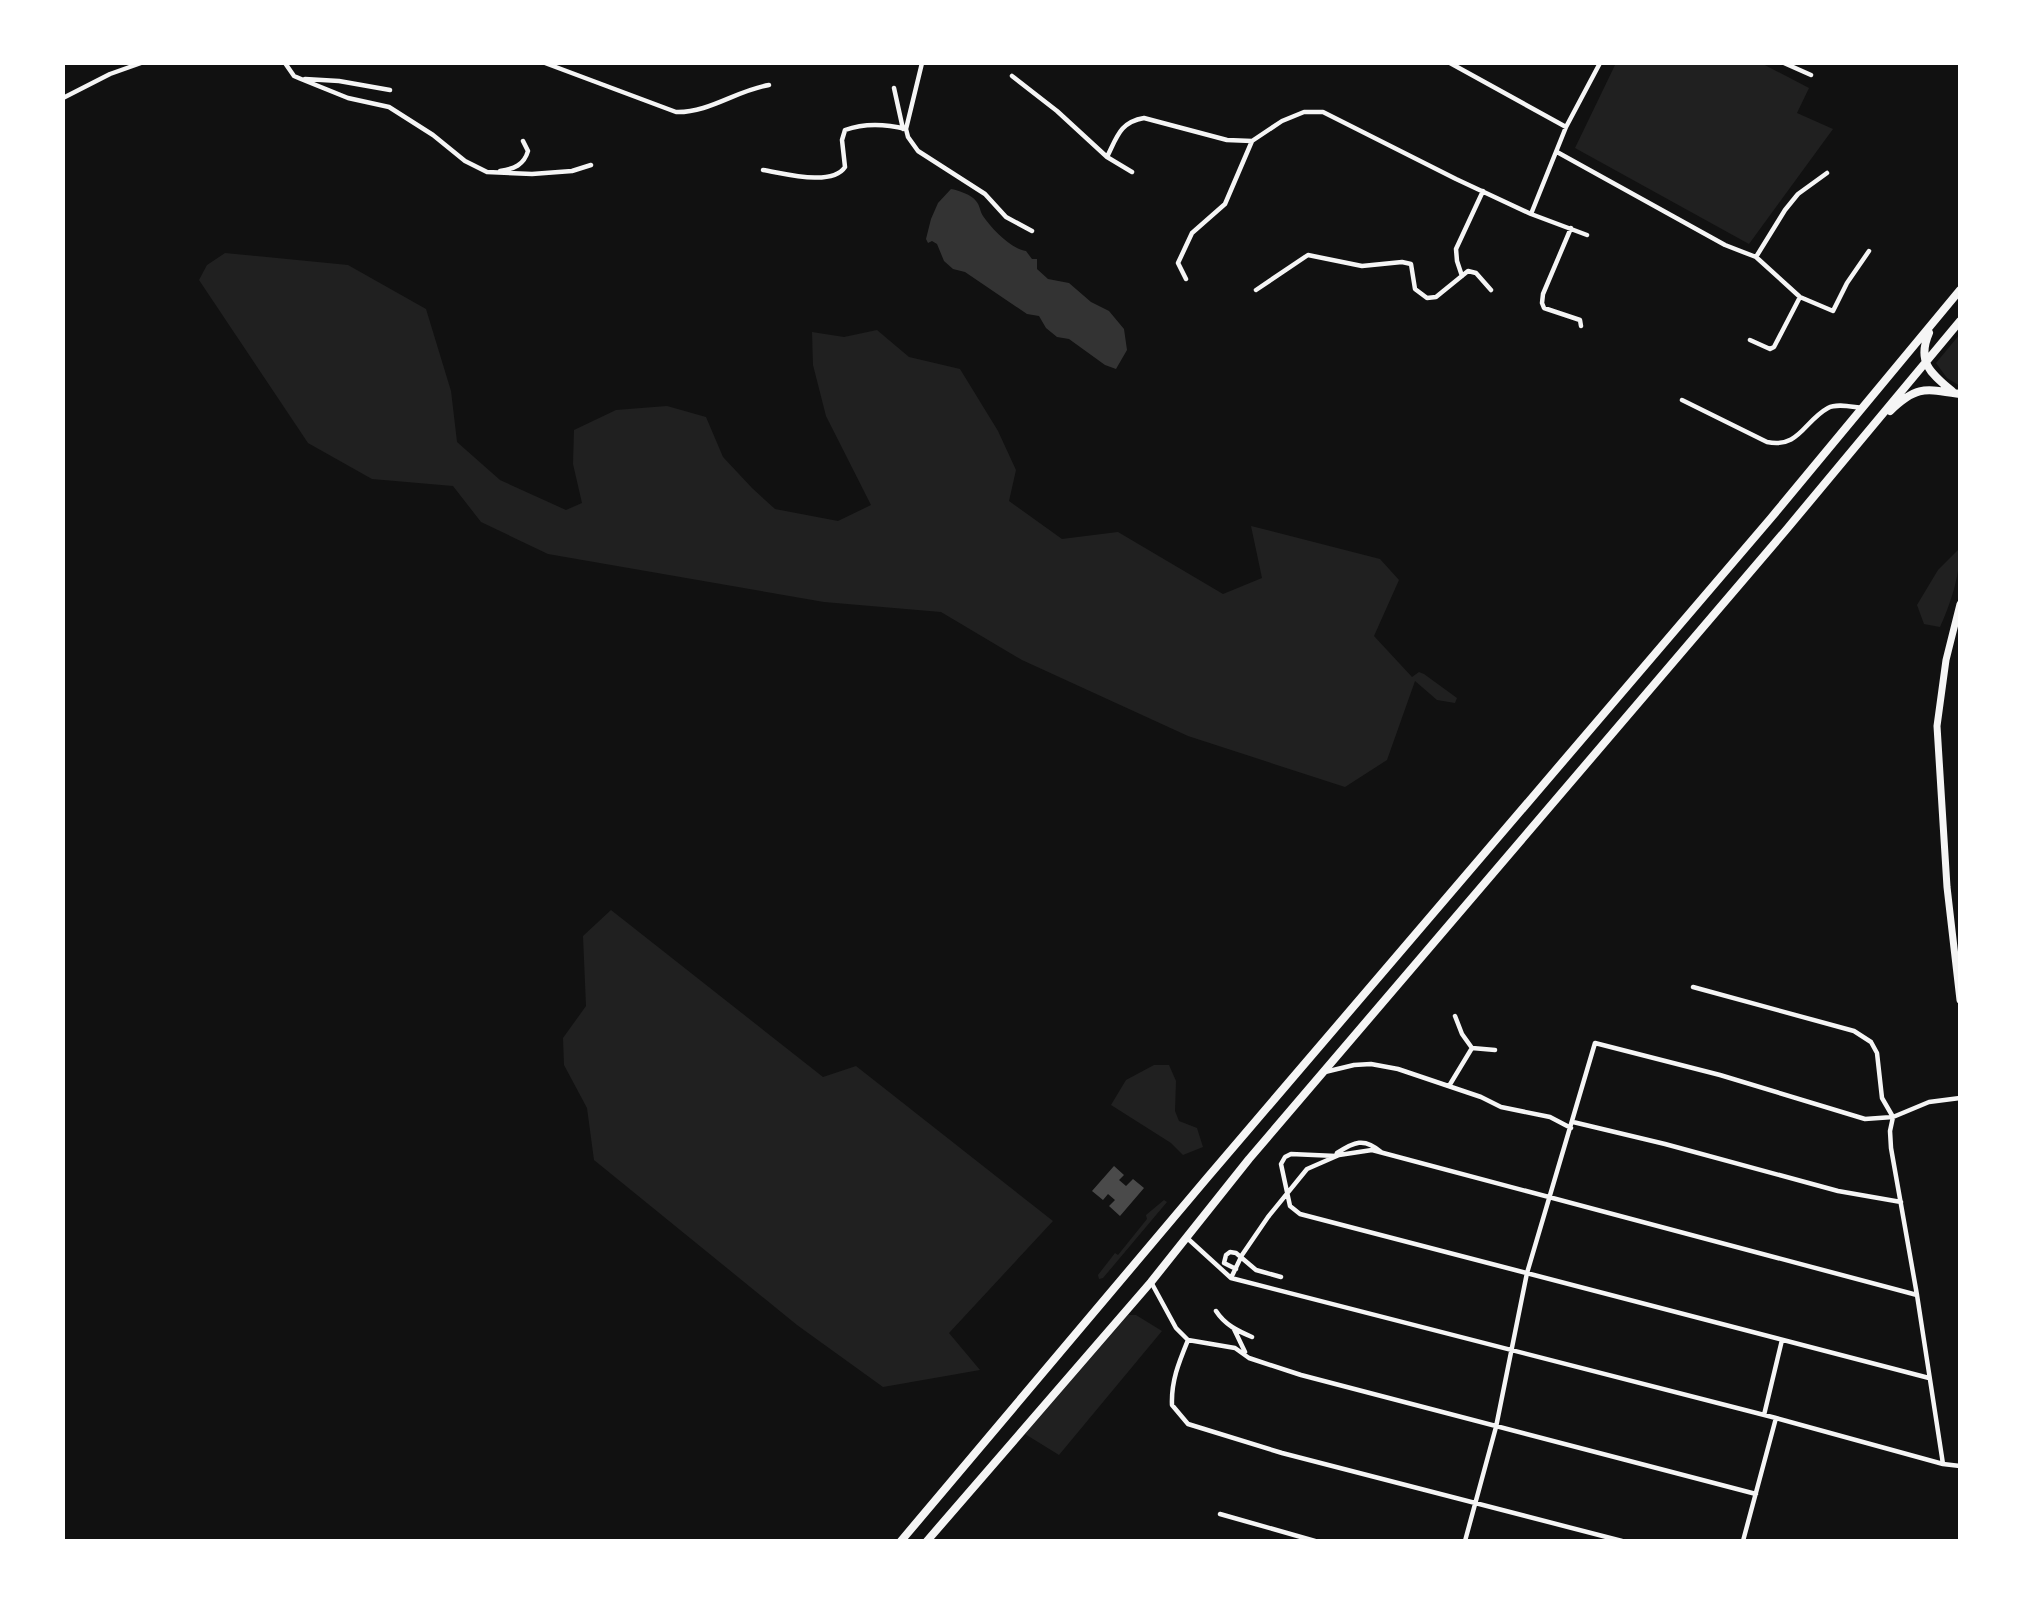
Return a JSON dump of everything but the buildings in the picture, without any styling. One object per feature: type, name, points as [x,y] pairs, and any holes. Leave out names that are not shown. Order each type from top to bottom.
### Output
[{"type":"highway","points":[[901,1541],[1863,409],[1960,290]]},
{"type":"highway","points":[[1935,321],[1923,351],[1926,363],[1936,377],[1958,394]]},
{"type":"highway","points":[[927,1541],[1151,1282],[1323,1072],[1786,530],[1960,321]]},
{"type":"highway","points":[[1867,430],[1906,396],[1919,390],[1958,394]]},
{"type":"main road","points":[[1960,604],[1946,660],[1937,726],[1947,887],[1960,1000]]},
{"type":"street","points":[[63,98],[110,74],[141,63]]},
{"type":"street","points":[[285,63],[293,76],[348,97],[389,107],[433,135],[465,162],[489,173],[572,171],[591,165]]},
{"type":"street","points":[[545,63],[676,112],[687,113],[750,88],[769,85]]},
{"type":"street","points":[[904,129],[922,63]]},
{"type":"street","points":[[1450,63],[1566,127]]},
{"type":"street","points":[[1531,214],[1566,127],[1600,63]]},
{"type":"street","points":[[1784,63],[1811,75]]},
{"type":"street","points":[[1012,76],[1057,111],[1107,157],[1132,172]]},
{"type":"street","points":[[301,79],[339,81],[390,90]]},
{"type":"street","points":[[894,88],[904,129],[918,151],[985,194],[1006,217],[1032,231]]},
{"type":"street","points":[[1186,279],[1178,262],[1185,246],[1192,233],[1225,204],[1252,141],[1282,121],[1304,112],[1324,112],[1531,214],[1587,235]]},
{"type":"street","points":[[1107,157],[1128,122],[1144,118],[1227,140],[1252,141]]},
{"type":"street","points":[[763,170],[829,178],[838,175],[845,167],[842,140],[845,130],[871,125],[904,129]]},
{"type":"street","points":[[489,173],[520,165],[528,151],[523,141]]},
{"type":"street","points":[[1557,152],[1725,245],[1756,257],[1800,297],[1833,312],[1847,283],[1869,251]]},
{"type":"street","points":[[1756,257],[1798,194],[1827,173]]},
{"type":"street","points":[[1462,276],[1456,249],[1483,191]]},
{"type":"street","points":[[1571,228],[1554,265],[1542,303],[1544,308],[1580,320],[1581,326]]},
{"type":"street","points":[[1256,290],[1308,255],[1362,266],[1402,262],[1411,264],[1415,289],[1427,298],[1436,297],[1468,271],[1476,273],[1491,290]]},
{"type":"street","points":[[1750,340],[1770,349],[1774,346],[1800,297]]},
{"type":"street","points":[[1682,400],[1767,442],[1780,445],[1792,440],[1829,407],[1845,405],[1863,409]]},
{"type":"street","points":[[1693,987],[1793,1017],[1854,1031],[1871,1042],[1881,1072],[1882,1098],[1893,1117],[1889,1131],[1891,1149],[1943,1464]]},
{"type":"street","points":[[1455,1016],[1462,1034],[1472,1048],[1494,1051]]},
{"type":"street","points":[[1465,1541],[1496,1427],[1527,1273],[1595,1043],[1720,1075],[1865,1119],[1893,1117],[1929,1102],[1960,1098]]},
{"type":"street","points":[[1449,1086],[1472,1048]]},
{"type":"street","points":[[1323,1072],[1371,1064],[1398,1069],[1501,1107],[1665,1144],[1838,1191],[1901,1202]]},
{"type":"street","points":[[1231,1278],[1241,1257],[1307,1169],[1336,1156],[1372,1150],[1551,1195],[1617,1216],[1917,1295]]},
{"type":"street","points":[[1336,1156],[1292,1154],[1285,1157],[1281,1164],[1286,1195],[1290,1206],[1300,1214],[1929,1378]]},
{"type":"street","points":[[1186,1237],[1231,1278],[1776,1418],[1943,1464],[1960,1466]]},
{"type":"street","points":[[1236,1269],[1224,1263],[1230,1252],[1236,1253],[1256,1270],[1281,1277]]},
{"type":"street","points":[[1151,1282],[1176,1328],[1188,1340],[1235,1348],[1249,1358],[1301,1375],[1756,1494]]},
{"type":"street","points":[[1216,1311],[1221,1319],[1234,1329],[1252,1337]]},
{"type":"street","points":[[1234,1329],[1249,1358]]},
{"type":"street","points":[[1188,1340],[1177,1365],[1171,1398],[1172,1405],[1188,1424],[1282,1453],[1622,1541]]},
{"type":"street","points":[[1764,1415],[1782,1340]]},
{"type":"street","points":[[1743,1541],[1776,1418]]},
{"type":"street","points":[[1220,1514],[1315,1541]]},
{"type":"shaded area","points":[[1616,63],[1761,63],[1809,88],[1797,113],[1833,129],[1749,244],[1575,148]]},
{"type":"shaded area","points":[[951,189],[974,199],[991,227],[1002,238],[1026,251],[1032,259],[1037,259],[1037,269],[1048,279],[1069,283],[1091,302],[1109,311],[1124,329],[1127,350],[1116,369],[1105,365],[1069,339],[1057,337],[1046,328],[1039,316],[1027,314],[944,261],[937,244],[932,241],[928,243],[926,239],[938,203]]},
{"type":"shaded area","points":[[225,253],[348,265],[426,309],[451,391],[457,442],[500,480],[566,510],[582,503],[573,464],[574,430],[616,410],[667,406],[706,417],[723,457],[775,509],[838,521],[871,505],[826,416],[813,365],[812,332],[844,337],[877,330],[909,357],[960,369],[998,431],[1016,470],[1009,501],[1062,539],[1118,532],[1223,594],[1262,578],[1251,526],[1380,559],[1399,580],[1374,636],[1412,677],[1419,672],[1424,674],[1457,698],[1455,703],[1437,700],[1415,681],[1387,760],[1345,787],[1188,736],[1022,660],[941,612],[824,602],[548,554],[481,522],[453,486],[372,479],[308,443],[199,280],[207,265]]},
{"type":"shaded area","points":[[1960,334],[1960,386],[1947,378],[1936,363]]},
{"type":"shaded area","points":[[1960,548],[1954,589],[1940,627],[1924,624],[1917,605],[1938,570]]},
{"type":"shaded area","points":[[611,910],[823,1077],[856,1066],[1053,1221],[949,1333],[980,1370],[883,1387],[797,1325],[594,1160],[587,1108],[564,1065],[563,1038],[586,1006],[583,936]]},
{"type":"shaded area","points":[[1154,1065],[1169,1065],[1176,1081],[1175,1111],[1179,1121],[1197,1128],[1203,1147],[1183,1155],[1171,1143],[1111,1105],[1126,1080]]},
{"type":"shaded area","points":[[1164,1200],[1167,1202],[1103,1278],[1099,1279],[1098,1275],[1115,1253],[1118,1255],[1147,1219],[1146,1215]]},
{"type":"shaded area","points":[[1128,1315],[1136,1315],[1162,1331],[1059,1455],[1025,1434]]}]
